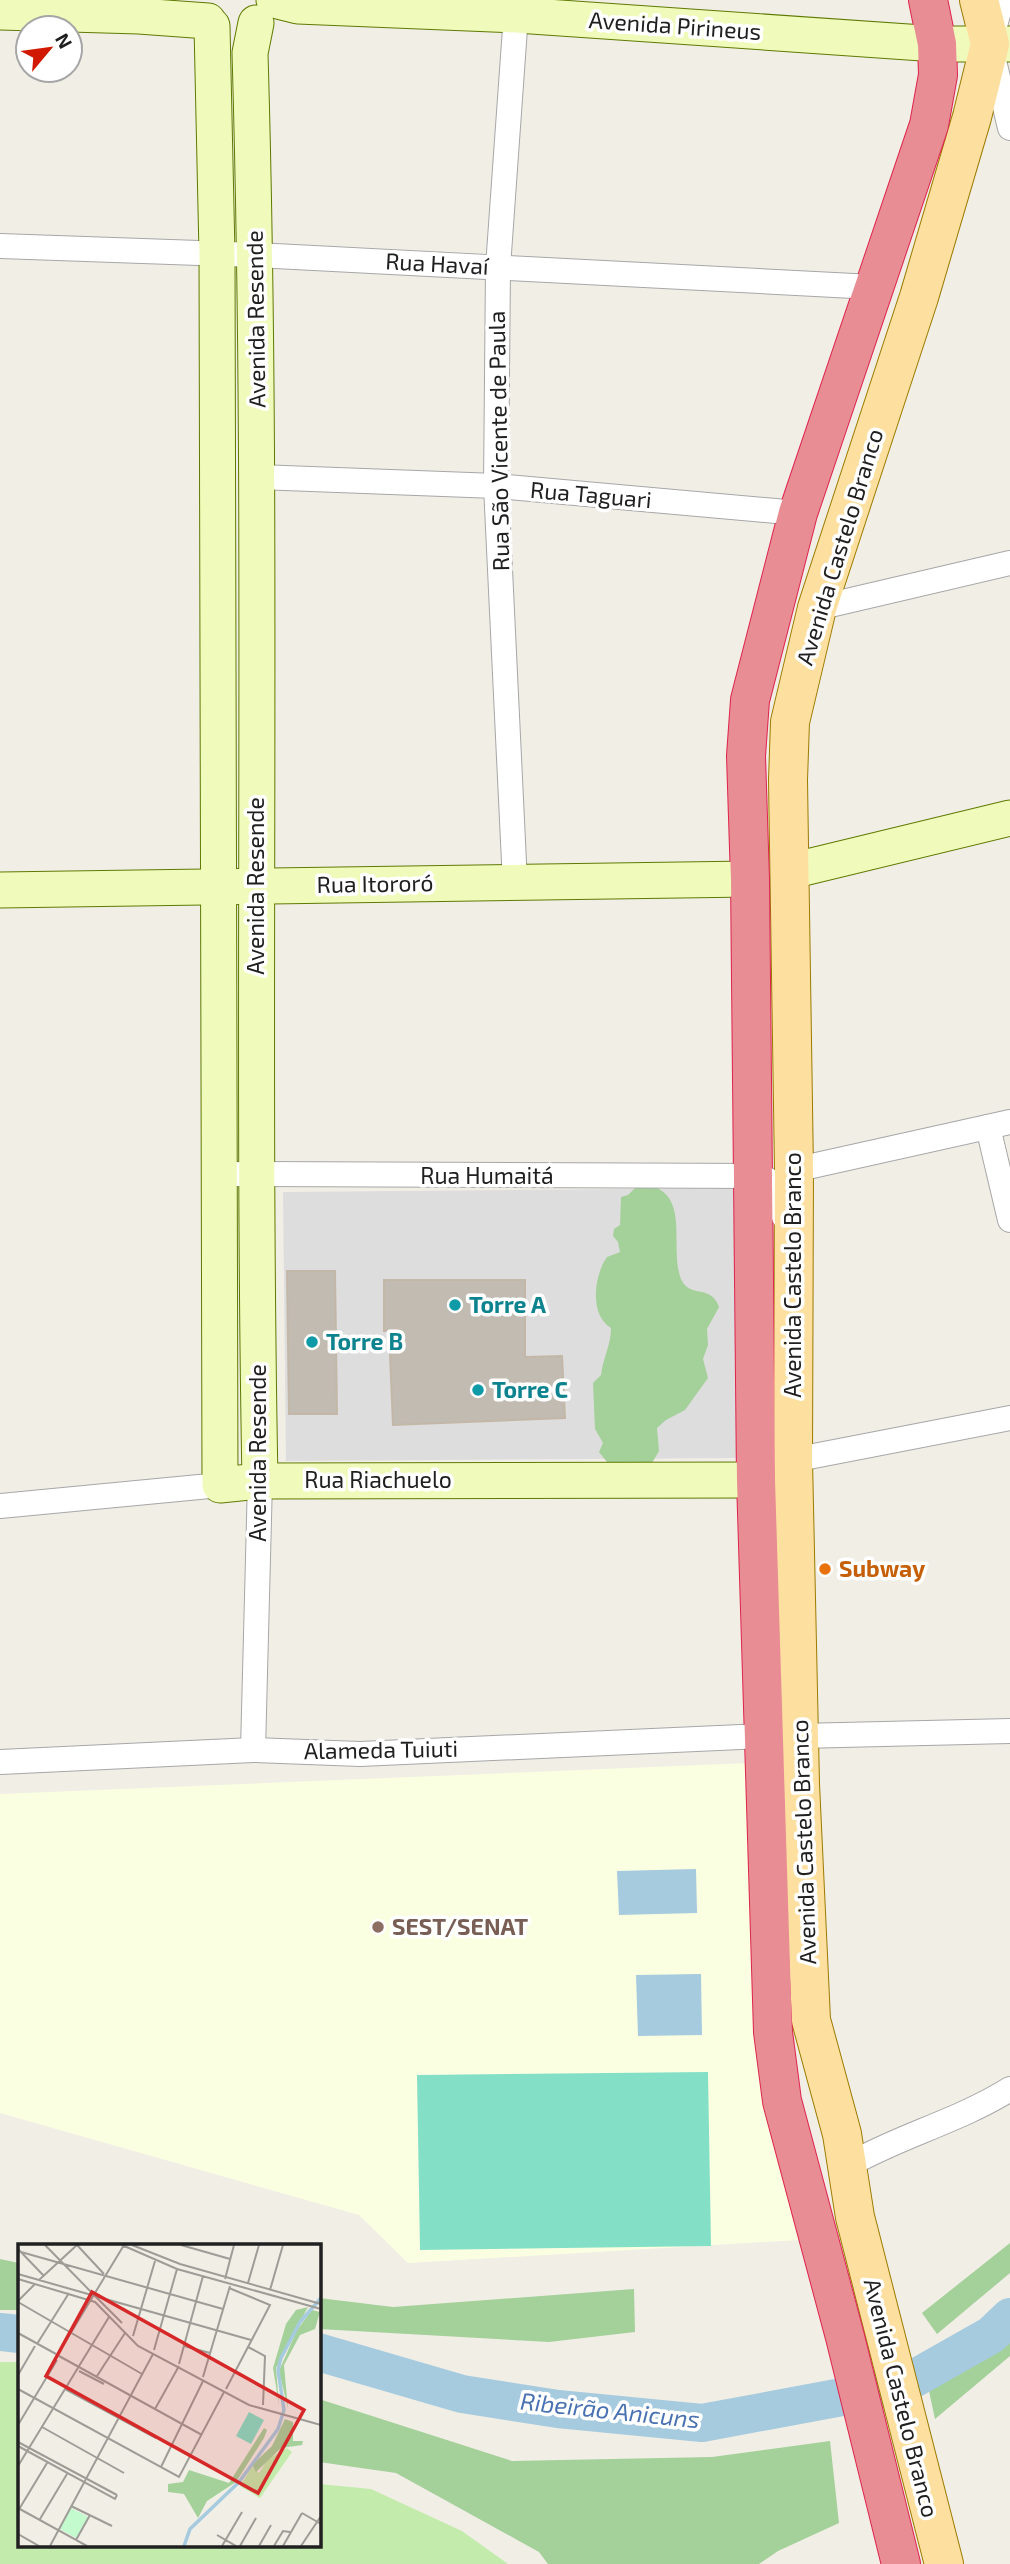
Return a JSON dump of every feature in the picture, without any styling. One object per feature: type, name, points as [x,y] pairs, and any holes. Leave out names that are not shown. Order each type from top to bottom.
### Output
[{"type":"highway","name":"Avenida Castelo Branco","points":[[901,2564],[845,2337],[782,2101],[773,2032],[781,1736],[756,1480],[750,879],[746,755],[750,700],[798,513],[929,125],[937,85],[937,44],[928,0]]},
{"type":"main road","name":"Avenida Castelo Branco","points":[[944,2564],[855,2217],[854,2151],[811,2020],[781,1736],[793,1460],[794,1170],[788,780],[790,722],[817,608],[919,296],[972,117],[1000,44],[979,0]]},
{"type":"street","points":[[1002,0],[1000,44],[1010,128]]},
{"type":"street","name":"Avenida Pirineus","points":[[207,16],[227,32],[235,32],[243,31],[271,9],[517,8],[937,44],[1000,44]]},
{"type":"street","name":"Rua São Vicente de Paula","points":[[515,883],[496,486],[498,267],[517,8]]},
{"type":"street","name":"Avenida Resende","points":[[253,1750],[260,1481],[255,885],[258,477],[256,255],[250,52],[271,9]]},
{"type":"street","points":[[0,12],[207,16]]},
{"type":"street","name":"Avenida Resende","points":[[207,16],[217,254],[218,364],[220,1485]]},
{"type":"street","name":"Rua Havaí","points":[[0,246],[256,255],[873,287]]},
{"type":"street","points":[[218,364],[257,366]]},
{"type":"street","name":"Rua Taguari","points":[[258,477],[496,486],[798,513]]},
{"type":"street","points":[[817,608],[1010,563]]},
{"type":"street","points":[[791,871],[1010,818]]},
{"type":"street","name":"Rua Itororó","points":[[0,890],[750,879]]},
{"type":"street","points":[[794,1170],[999,1124],[1010,1220]]},
{"type":"street","name":"Rua Humaitá","points":[[221,1174],[753,1176]]},
{"type":"street","points":[[753,1176],[765,1176],[773,1183],[793,1247]]},
{"type":"street","points":[[793,1460],[1010,1418]]},
{"type":"street","name":"Rua Riachuelo","points":[[0,1506],[260,1481],[756,1480]]},
{"type":"street","name":"Alameda Tuiuti","points":[[0,1762],[253,1750],[360,1754],[781,1736],[1010,1731]]},
{"type":"street","points":[[854,2151],[983,2106],[1010,2089]]},
{"type":"shaded area","points":[[741,1188],[739,1458],[286,1461],[283,1192]]},
{"type":"shaded area","name":"SEST/SENAT","points":[[749,1763],[800,2240],[408,2263],[359,2215],[0,2113],[0,1794]]},
{"type":"green space","points":[[637,1186],[657,1188],[668,1196],[676,1218],[678,1270],[682,1281],[690,1289],[711,1296],[719,1307],[707,1329],[708,1345],[703,1359],[708,1378],[685,1410],[657,1428],[659,1451],[652,1463],[611,1467],[599,1452],[603,1443],[595,1429],[593,1383],[601,1375],[611,1328],[599,1314],[596,1294],[599,1274],[607,1257],[620,1252],[618,1242],[613,1236],[614,1229],[620,1225],[621,1197],[628,1195]]},
{"type":"green space","points":[[708,2072],[711,2246],[420,2250],[417,2075]]},
{"type":"green space","points":[[1010,2243],[1010,2273],[937,2334],[922,2313]]},
{"type":"green space","points":[[0,2259],[18,2263],[18,2310],[0,2310]]},
{"type":"green space","points":[[634,2289],[635,2332],[549,2342],[320,2329],[320,2298],[393,2307]]},
{"type":"green space","points":[[1010,2328],[1010,2356],[935,2419],[929,2391]]},
{"type":"green space","points":[[0,2362],[18,2362],[18,2546],[320,2546],[320,2484],[371,2489],[462,2531],[508,2564],[0,2564]]},
{"type":"green space","points":[[320,2399],[512,2461],[712,2457],[830,2441],[839,2523],[778,2551],[759,2564],[548,2564],[539,2552],[396,2473],[320,2462]]},
{"type":"water","points":[[696,1869],[697,1913],[619,1915],[617,1871]]},
{"type":"water","points":[[701,1974],[702,2035],[638,2036],[636,1975]]},
{"type":"building","name":"Torre B","points":[[287,1271],[335,1271],[337,1414],[289,1414]]},
{"type":"building","points":[[384,1280],[525,1280],[525,1357],[562,1356],[565,1418],[393,1425],[389,1331],[384,1331]]},
{"type":"waterway","name":"Ribeirão Anicuns","points":[[320,2353],[462,2394],[558,2409],[702,2423],[901,2386],[991,2335],[1010,2317]]},
{"type":"waterway","name":"Ribeirão Anicuns","points":[[0,2332],[18,2334]]},
{"type":"place","name":"Torre A","points":[[455,1305]]},
{"type":"place","name":"Torre B","points":[[312,1342]]},
{"type":"place","name":"Torre C","points":[[478,1390]]},
{"type":"place","name":"Subway","points":[[825,1569]]},
{"type":"place","name":"SEST/SENAT","points":[[378,1927]]}]
